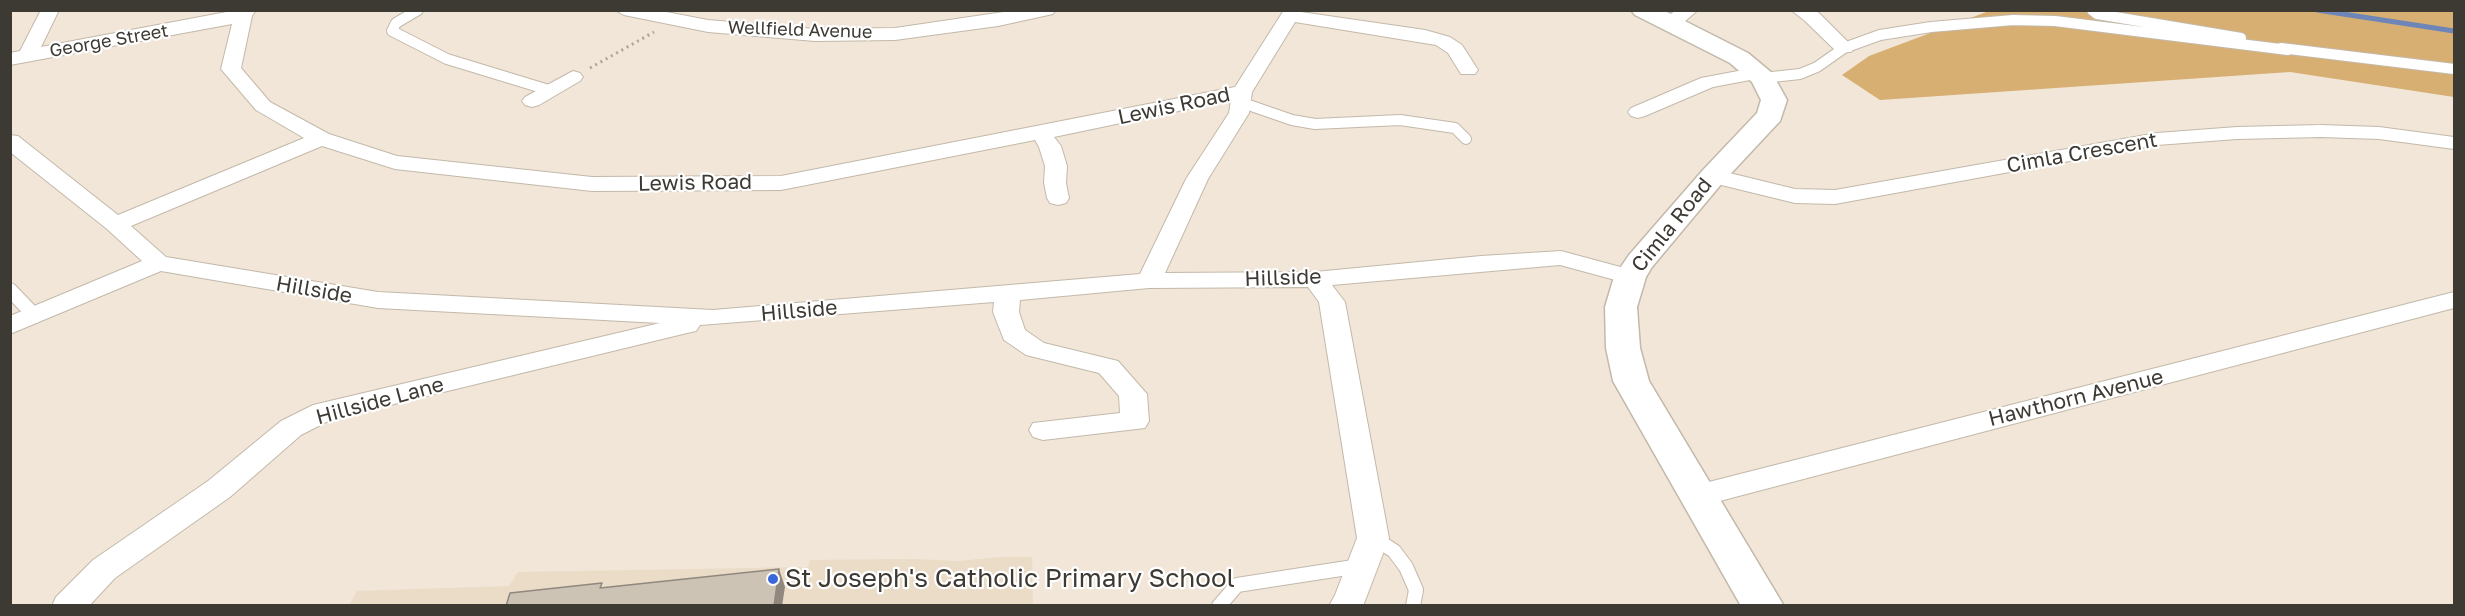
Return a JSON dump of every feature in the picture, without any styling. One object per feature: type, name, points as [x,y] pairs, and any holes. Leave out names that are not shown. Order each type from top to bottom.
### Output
[{"type":"main road","points":[[1643,10],[1680,17],[1761,75]]},
{"type":"main road","name":"Cimla Road","points":[[1761,75],[1774,100],[1770,115],[1713,176],[1630,277],[1621,307],[1623,348],[1631,381],[1763,606]]},
{"type":"street","points":[[19,57],[50,10]]},
{"type":"street","name":"Wellfield Avenue","points":[[624,10],[708,26],[815,35],[895,34],[998,20],[1047,10]]},
{"type":"street","points":[[1800,10],[1812,17],[1844,48]]},
{"type":"street","name":"George Street","points":[[19,57],[245,13]]},
{"type":"street","name":"Lewis Road","points":[[245,13],[231,69],[263,106],[321,139],[395,162],[592,184],[781,183],[1241,97]]},
{"type":"street","points":[[1149,281],[1197,179],[1239,113],[1241,97],[1292,13],[1443,41],[1455,49],[1468,70]]},
{"type":"street","points":[[1638,112],[1708,82],[1761,75]]},
{"type":"street","points":[[532,101],[573,77]]},
{"type":"street","name":"Cimla Crescent","points":[[1713,176],[1795,196],[1835,197],[2157,139],[2237,133],[2321,131],[2379,133],[2454,143]]},
{"type":"street","points":[[1040,133],[1050,146],[1056,166],[1055,183],[1058,198]]},
{"type":"street","points":[[115,224],[321,139]]},
{"type":"street","points":[[10,141],[115,224],[158,263],[10,326]]},
{"type":"street","name":"Hillside","points":[[158,263],[378,300],[713,318],[1149,281],[1315,279],[1481,263],[1561,258],[1630,277]]},
{"type":"street","points":[[1315,279],[1332,302],[1373,538],[1349,602],[1345,606]]},
{"type":"street","points":[[1008,293],[1006,312],[1013,334],[1035,349],[1108,367],[1133,394],[1134,421],[1043,430]]},
{"type":"street","name":"Hawthorn Avenue","points":[[1697,496],[2454,300]]},
{"type":"street","name":"Hillside Lane","points":[[68,606],[104,569],[219,489],[291,428],[323,412],[713,318]]},
{"type":"lane","points":[[418,10],[396,23],[392,31],[447,59],[552,91]]},
{"type":"lane","points":[[2092,10],[2097,14],[2223,33],[2288,50]]},
{"type":"lane","points":[[1761,75],[1800,74],[1817,68],[1844,48],[1880,35],[1931,27],[2013,20],[2055,21],[2454,69]]},
{"type":"lane","points":[[1241,97],[1292,120],[1315,124],[1400,120],[1455,128],[1466,139]]},
{"type":"lane","points":[[10,290],[34,316]]},
{"type":"lane","points":[[1373,538],[1394,551],[1406,567],[1416,590],[1413,606]]},
{"type":"lane","points":[[1219,606],[1237,585],[1363,565]]},
{"type":"path","points":[[573,77],[656,31]]},
{"type":"shaded area","points":[[1989,11],[2454,11],[2454,97],[2290,72],[1880,100],[1842,75],[1869,56]]},
{"type":"shaded area","name":"St Joseph's Catholic Primary School","points":[[1032,557],[1033,605],[349,606],[357,591],[509,586],[518,572],[808,567],[810,560],[959,561]]},
{"type":"building","points":[[779,569],[774,606],[506,606],[510,593],[602,583],[600,588]]},
{"type":"waterway","points":[[2317,10],[2454,31]]},
{"type":"place","name":"St Joseph's Catholic Primary School","points":[[773,579]]}]
